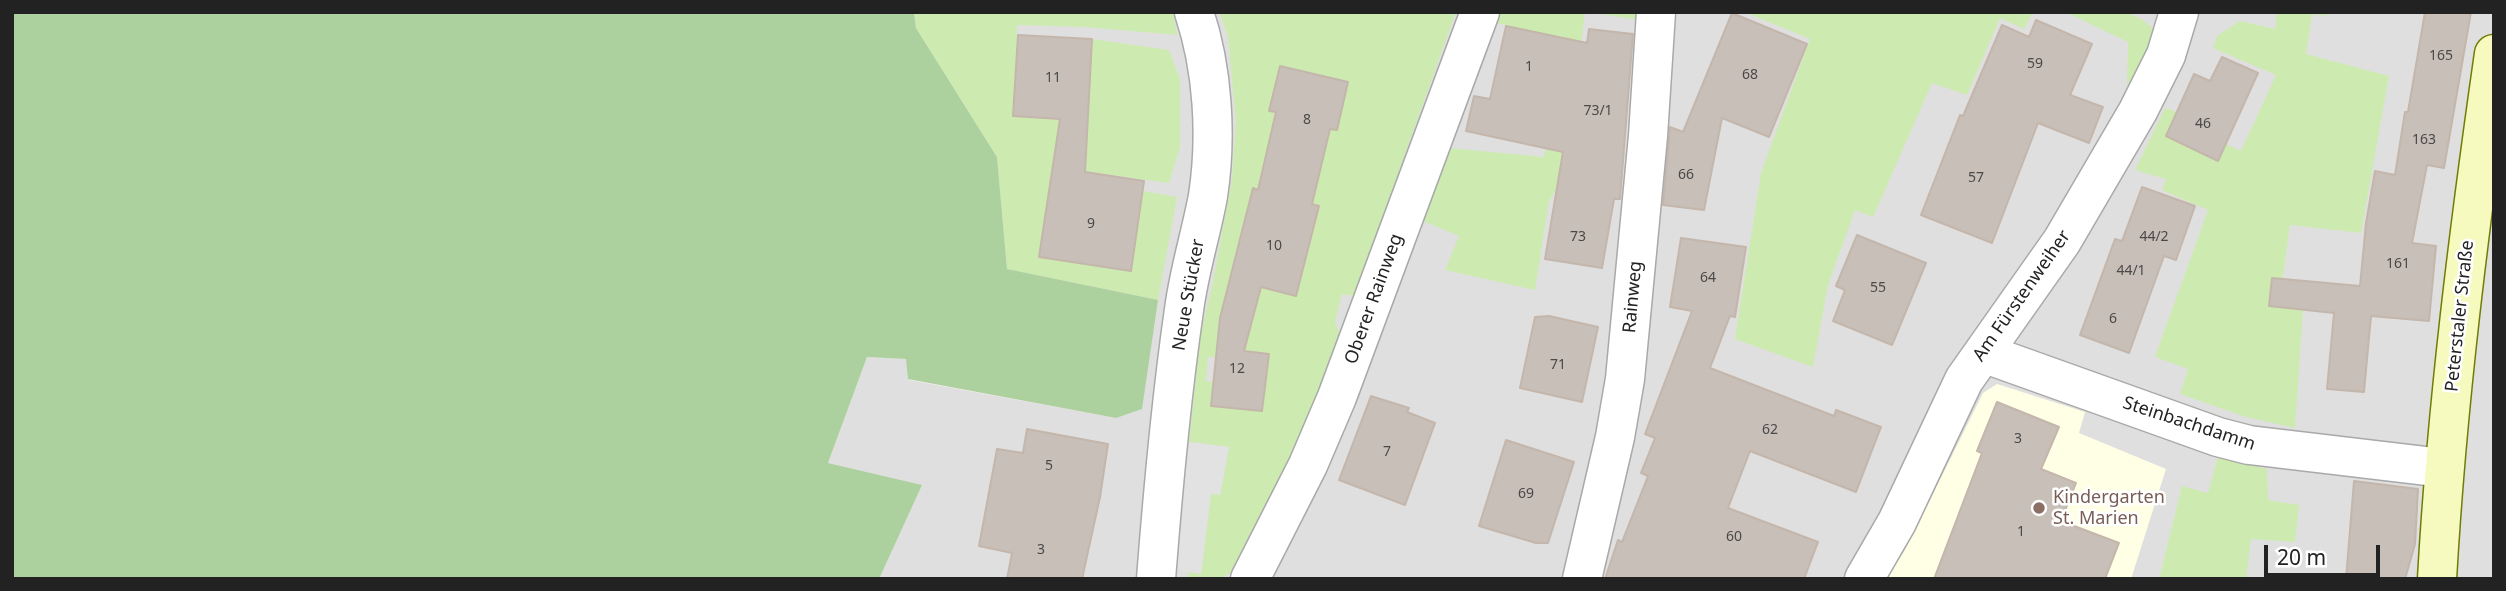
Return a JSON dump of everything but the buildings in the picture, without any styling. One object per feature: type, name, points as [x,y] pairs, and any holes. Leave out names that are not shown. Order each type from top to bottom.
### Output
[{"type":"main road","name":"Peterstaler Straße","points":[[2437,579],[2444,468],[2465,261],[2494,54]]},
{"type":"street","name":"Neue Stücker","points":[[1156,579],[1166,457],[1184,307],[1211,173],[1210,102],[1202,40],[1194,12]]},
{"type":"street","name":"Oberer Rainweg","points":[[1250,579],[1308,465],[1337,397],[1480,12]]},
{"type":"street","name":"Rainweg","points":[[1582,579],[1615,437],[1625,379],[1648,136],[1656,12]]},
{"type":"street","name":"Am Fürstenweiher","points":[[1864,579],[1897,522],[1964,380],[2062,241],[2124,136],[2166,55],[2179,12]]},
{"type":"street","name":"Steinbachdamm","points":[[1983,354],[2218,437],[2249,445],[2444,468]]},
{"type":"shaded area","points":[[914,12],[2494,12],[2494,579],[879,579],[921,485],[828,463],[867,357],[907,359],[909,380],[1116,418],[1007,269],[997,157]]},
{"type":"shaded area","name":"Kindergarten St. Marien","points":[[1997,384],[2085,412],[2079,433],[2166,469],[2131,579],[1886,579],[1905,550],[1983,393]]},
{"type":"shaded area","points":[[1189,442],[1229,447],[1220,495],[1211,494],[1201,574],[1174,569]]},
{"type":"green space","points":[[12,12],[914,12],[916,28],[997,157],[1007,269],[1158,300],[1142,409],[1116,418],[908,379],[906,359],[867,357],[828,463],[922,485],[879,579],[12,579]]},
{"type":"green space","points":[[914,12],[1173,12],[1177,35],[1085,27],[1017,25],[1014,116],[1088,121],[1092,39],[1169,50],[1180,79],[1180,147],[1169,183],[1053,167],[1039,257],[1130,271],[1143,191],[1177,197],[1158,300],[1007,269],[997,157],[916,28]]},
{"type":"green space","points":[[1219,12],[1456,12],[1354,296],[1342,294],[1335,322],[1340,334],[1299,448],[1231,573],[1218,579],[1187,579],[1189,572],[1201,573],[1211,493],[1220,495],[1229,447],[1189,442],[1200,336],[1232,179],[1236,122],[1228,37]],"holes":[[[1281,66],[1348,82],[1337,130],[1330,129],[1323,160],[1268,147],[1276,112],[1270,110]],[[1253,189],[1319,205],[1296,295],[1261,287]],[[1218,349],[1269,354],[1262,411],[1211,406],[1213,382],[1206,381],[1208,357],[1217,357]]]},
{"type":"green space","points":[[1500,12],[1585,12],[1565,176],[1549,201],[1535,290],[1445,270],[1459,236],[1423,221],[1449,148],[1544,157],[1567,39],[1496,23]]},
{"type":"green space","points":[[1588,12],[1638,12],[1638,20]]},
{"type":"green space","points":[[1744,12],[2033,12],[2024,29],[2000,18],[1967,95],[1932,83],[1873,217],[1855,210],[1828,285],[1813,367],[1735,339],[1761,173],[1810,39]]},
{"type":"green space","points":[[2065,12],[2126,13],[2147,23],[2156,32],[2127,87],[2128,42]]},
{"type":"green space","points":[[2277,12],[2328,12],[2327,16],[2312,14],[2306,54],[2389,76],[2361,233],[2290,225],[2281,291],[2304,295],[2295,428],[2246,417],[2180,394],[2188,369],[2155,357],[2208,210],[2162,190],[2166,179],[2135,170],[2165,108],[2177,112],[2167,137],[2218,160],[2226,144],[2241,151],[2276,75],[2213,48],[2217,36],[2240,21],[2275,29]]},
{"type":"green space","points":[[2218,457],[2267,469],[2268,500],[2299,505],[2295,542],[2251,539],[2246,579],[2159,579],[2182,486],[2208,493]]},
{"type":"place","name":"Kindergarten St. Marien","points":[[2039,508]]}]
